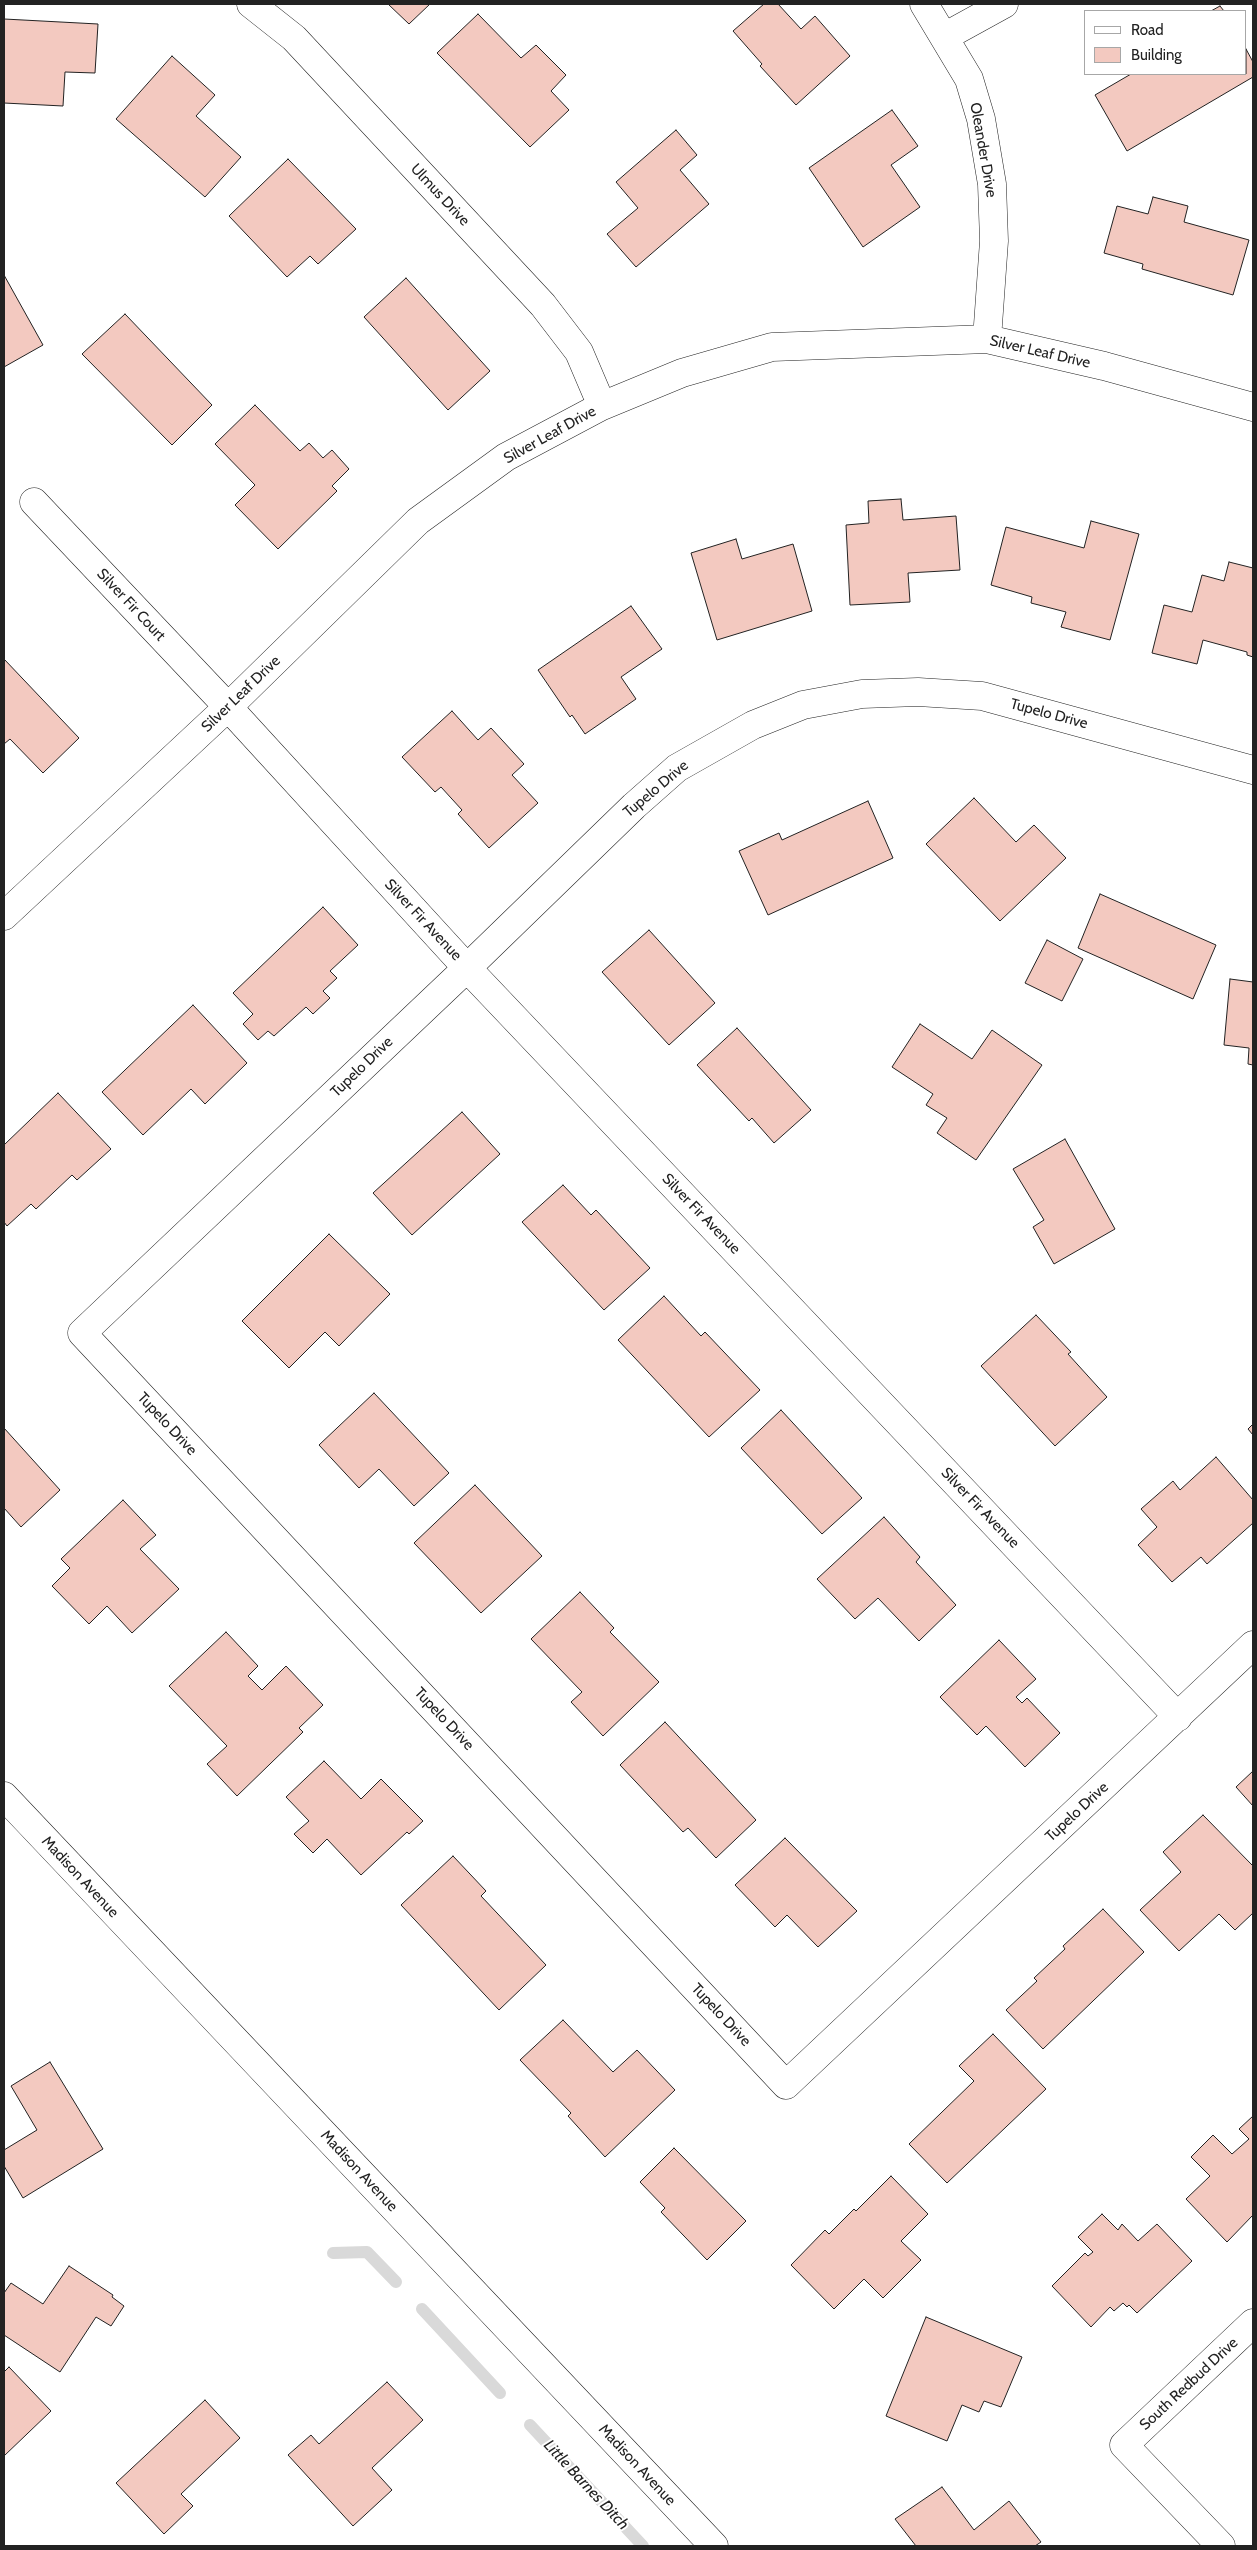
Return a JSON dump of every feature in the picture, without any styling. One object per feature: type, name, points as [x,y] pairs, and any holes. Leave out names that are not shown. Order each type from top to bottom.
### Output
[{"type":"street","name":"Ulmus Drive","points":[[251,4],[294,38],[543,305],[579,352],[602,406]]},
{"type":"street","name":"Oleander Drive","points":[[924,4],[969,79],[981,119],[992,184],[994,241],[987,339]]},
{"type":"street","points":[[944,37],[1004,4]]},
{"type":"street","name":"Silver Leaf Drive","points":[[4,916],[228,707],[418,522],[506,457],[602,406],[682,373],[772,347],[987,339],[1104,366],[1253,407]]},
{"type":"street","name":"Silver Fir Court","points":[[34,502],[228,707]]},
{"type":"street","name":"Tupelo Drive","points":[[1253,770],[982,696],[918,692],[862,694],[803,705],[754,725],[677,768],[634,806],[467,968],[82,1333],[786,2085],[1253,1645]]},
{"type":"street","name":"Silver Fir Avenue","points":[[228,707],[467,968],[1178,1717]]},
{"type":"street","name":"Madison Avenue","points":[[4,1796],[714,2546]]},
{"type":"street","name":"South Redbud Drive","points":[[1221,2546],[1124,2445],[1253,2323]]},
{"type":"building","points":[[388,4],[430,4],[409,24]]},
{"type":"building","points":[[764,4],[778,4],[801,29],[815,16],[850,56],[796,105],[760,66],[762,64],[733,31]]},
{"type":"building","points":[[1220,6],[1223,10],[1213,10]]},
{"type":"building","points":[[478,14],[521,58],[536,45],[566,75],[551,91],[569,110],[530,147],[437,53]]},
{"type":"building","points":[[4,19],[98,24],[95,73],[65,72],[63,106],[4,103]]},
{"type":"building","points":[[1247,51],[1253,62],[1253,77],[1127,151],[1095,95],[1129,75],[1247,75]]},
{"type":"building","points":[[172,56],[215,95],[196,116],[241,157],[205,197],[116,119]]},
{"type":"building","points":[[892,110],[918,146],[891,165],[920,207],[863,247],[809,168]]},
{"type":"building","points":[[676,130],[697,155],[680,170],[709,204],[636,267],[607,234],[638,208],[616,182]]},
{"type":"building","points":[[288,159],[356,229],[318,264],[310,256],[287,277],[229,216]]},
{"type":"building","points":[[1153,197],[1188,206],[1184,222],[1249,240],[1233,295],[1142,269],[1143,264],[1104,253],[1117,206],[1148,214]]},
{"type":"building","points":[[4,275],[43,345],[4,367]]},
{"type":"building","points":[[406,278],[490,371],[448,410],[364,317]]},
{"type":"building","points":[[125,314],[212,405],[172,445],[82,354]]},
{"type":"building","points":[[255,405],[300,451],[309,443],[323,458],[332,450],[349,469],[332,486],[337,491],[278,549],[235,505],[255,485],[215,444]]},
{"type":"building","points":[[901,499],[903,520],[956,516],[960,570],[908,573],[910,602],[850,605],[846,525],[869,523],[868,501]]},
{"type":"building","points":[[1091,521],[1139,534],[1110,640],[1061,627],[1066,612],[1031,603],[1032,597],[991,585],[1006,527],[1084,548]]},
{"type":"building","points":[[736,539],[742,559],[793,544],[812,611],[717,640],[691,553]]},
{"type":"building","points":[[1229,562],[1253,568],[1253,657],[1247,655],[1247,652],[1203,640],[1197,664],[1152,653],[1164,605],[1192,612],[1202,575],[1224,581]]},
{"type":"building","points":[[631,606],[662,649],[621,677],[636,699],[585,734],[572,715],[570,717],[538,670]]},
{"type":"building","points":[[4,659],[79,738],[43,773],[10,739],[4,744]]},
{"type":"building","points":[[452,711],[478,740],[491,728],[524,764],[512,775],[538,803],[489,848],[458,814],[462,810],[441,787],[435,792],[402,757]]},
{"type":"building","points":[[974,798],[1016,842],[1034,825],[1066,858],[1000,921],[926,844]]},
{"type":"building","points":[[868,801],[893,858],[768,915],[739,851],[779,833],[782,840]]},
{"type":"building","points":[[1100,894],[1216,945],[1193,999],[1078,948]]},
{"type":"building","points":[[323,907],[358,945],[330,971],[337,978],[323,991],[330,998],[313,1014],[306,1007],[274,1036],[268,1031],[258,1040],[243,1024],[253,1014],[233,993]]},
{"type":"building","points":[[649,930],[715,1003],[669,1045],[602,972]]},
{"type":"building","points":[[1047,940],[1083,959],[1062,1001],[1025,983]]},
{"type":"building","points":[[1230,979],[1253,982],[1253,1065],[1248,1064],[1249,1048],[1224,1045]]},
{"type":"building","points":[[193,1005],[247,1063],[205,1104],[191,1089],[143,1135],[102,1092]]},
{"type":"building","points":[[920,1024],[972,1059],[992,1030],[1042,1065],[976,1160],[937,1133],[947,1118],[926,1105],[933,1094],[892,1067]]},
{"type":"building","points":[[737,1028],[811,1110],[774,1143],[752,1118],[749,1121],[697,1065]]},
{"type":"building","points":[[58,1093],[111,1149],[77,1180],[72,1175],[36,1209],[31,1204],[7,1226],[4,1222],[4,1145]]},
{"type":"building","points":[[462,1112],[500,1154],[412,1235],[373,1193]]},
{"type":"building","points":[[1065,1139],[1115,1229],[1054,1264],[1033,1227],[1044,1220],[1013,1169]]},
{"type":"building","points":[[563,1185],[591,1215],[596,1210],[650,1268],[604,1310],[522,1222]]},
{"type":"building","points":[[329,1234],[390,1294],[339,1346],[325,1332],[289,1368],[242,1321]]},
{"type":"building","points":[[664,1296],[701,1336],[705,1332],[760,1390],[709,1437],[618,1340]]},
{"type":"building","points":[[1036,1315],[1071,1352],[1068,1354],[1107,1397],[1055,1446],[981,1366]]},
{"type":"building","points":[[374,1393],[449,1473],[414,1506],[379,1469],[359,1488],[319,1445]]},
{"type":"building","points":[[781,1410],[862,1498],[822,1534],[741,1448]]},
{"type":"building","points":[[1253,1424],[1253,1435],[1248,1429]]},
{"type":"building","points":[[4,1428],[60,1490],[21,1527],[4,1508]]},
{"type":"building","points":[[1216,1457],[1253,1500],[1253,1523],[1207,1564],[1201,1557],[1172,1582],[1138,1545],[1157,1527],[1141,1509],[1173,1481],[1180,1490]]},
{"type":"building","points":[[475,1485],[542,1556],[481,1613],[414,1543]]},
{"type":"building","points":[[123,1500],[156,1535],[140,1549],[179,1589],[132,1633],[107,1606],[89,1624],[52,1586],[70,1568],[61,1559]]},
{"type":"building","points":[[884,1517],[920,1557],[916,1562],[956,1605],[919,1641],[878,1598],[855,1619],[817,1579]]},
{"type":"building","points":[[580,1592],[614,1628],[610,1632],[659,1682],[603,1736],[571,1702],[582,1692],[531,1639]]},
{"type":"building","points":[[226,1632],[258,1666],[248,1676],[262,1690],[286,1666],[323,1705],[299,1728],[303,1732],[237,1796],[207,1764],[227,1746],[169,1686]]},
{"type":"building","points":[[999,1640],[1036,1679],[1016,1697],[1022,1703],[1027,1698],[1060,1733],[1025,1767],[986,1726],[977,1735],[940,1697]]},
{"type":"building","points":[[665,1722],[756,1820],[716,1858],[688,1828],[683,1832],[620,1765]]},
{"type":"building","points":[[324,1761],[361,1799],[381,1779],[423,1821],[409,1834],[407,1832],[361,1875],[327,1839],[313,1853],[294,1834],[309,1821],[286,1797]]},
{"type":"building","points":[[1253,1771],[1253,1806],[1236,1787]]},
{"type":"building","points":[[1203,1815],[1253,1866],[1253,1913],[1235,1930],[1219,1914],[1179,1951],[1140,1910],[1181,1872],[1163,1852]]},
{"type":"building","points":[[785,1838],[857,1911],[818,1947],[787,1915],[775,1927],[735,1885]]},
{"type":"building","points":[[453,1856],[486,1891],[481,1896],[546,1965],[499,2010],[401,1905]]},
{"type":"building","points":[[1103,1909],[1144,1952],[1043,2049],[1006,2010],[1037,1981],[1034,1978],[1065,1949],[1063,1946]]},
{"type":"building","points":[[563,2020],[613,2072],[637,2050],[675,2090],[605,2157],[568,2116],[571,2113],[520,2060]]},
{"type":"building","points":[[993,2034],[1046,2089],[947,2183],[909,2144],[974,2081],[959,2066]]},
{"type":"building","points":[[50,2062],[103,2149],[23,2198],[4,2166],[4,2150],[37,2130],[11,2086]]},
{"type":"building","points":[[1253,2116],[1253,2215],[1227,2242],[1186,2199],[1210,2176],[1191,2157],[1213,2135],[1232,2154],[1249,2139],[1239,2129]]},
{"type":"building","points":[[674,2148],[746,2221],[707,2260],[661,2212],[665,2208],[640,2182]]},
{"type":"building","points":[[891,2176],[928,2214],[901,2241],[921,2260],[883,2298],[864,2279],[834,2309],[791,2265],[825,2230],[829,2234],[854,2209],[856,2211]]},
{"type":"building","points":[[1102,2214],[1118,2230],[1122,2224],[1138,2241],[1157,2224],[1192,2261],[1137,2313],[1129,2305],[1127,2307],[1123,2303],[1114,2311],[1110,2307],[1091,2327],[1052,2286],[1085,2253],[1088,2256],[1093,2252],[1078,2237]]},
{"type":"building","points":[[69,2266],[113,2295],[112,2297],[124,2306],[111,2326],[96,2317],[60,2372],[4,2335],[4,2293],[11,2283],[43,2304]]},
{"type":"building","points":[[926,2317],[1022,2357],[1001,2407],[984,2401],[979,2412],[962,2405],[947,2441],[886,2416]]},
{"type":"building","points":[[9,2367],[51,2411],[4,2456],[4,2372]]},
{"type":"building","points":[[387,2382],[423,2420],[372,2468],[392,2490],[353,2526],[288,2455],[311,2435],[319,2444]]},
{"type":"building","points":[[205,2400],[240,2438],[181,2494],[193,2506],[164,2534],[116,2483]]},
{"type":"building","points":[[942,2487],[974,2530],[1009,2501],[1041,2542],[1035,2546],[916,2546],[895,2519]]},
{"type":"waterway","name":"Little Barnes Ditch","points":[[333,2253],[367,2252],[396,2282]]},
{"type":"waterway","name":"Little Barnes Ditch","points":[[422,2309],[500,2393]]},
{"type":"waterway","name":"Little Barnes Ditch","points":[[530,2425],[643,2546]]}]
